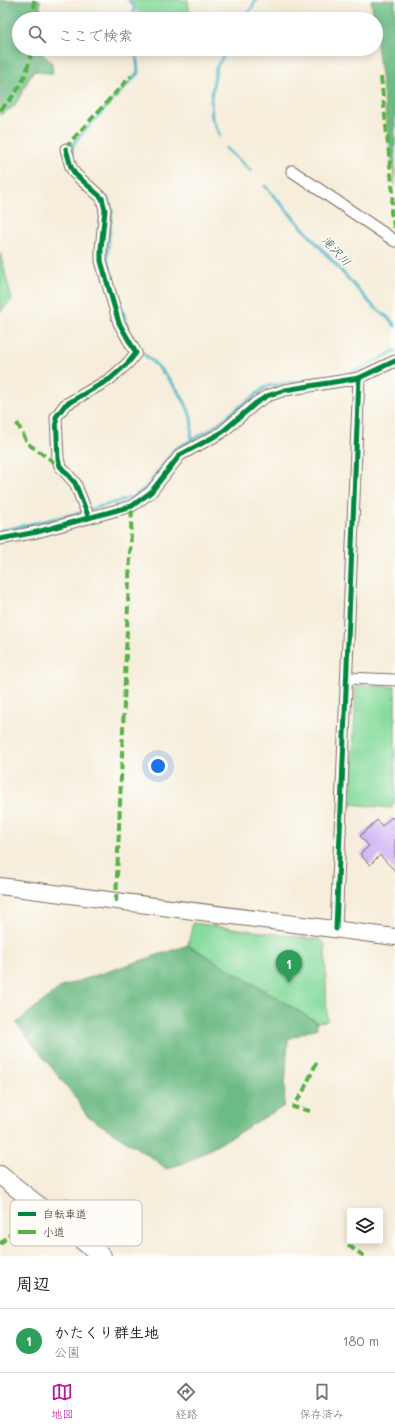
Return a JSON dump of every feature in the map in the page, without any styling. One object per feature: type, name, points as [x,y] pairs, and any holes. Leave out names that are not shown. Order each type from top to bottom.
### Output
[{"type":"main road","points":[[0,1175],[31,1200]]},
{"type":"main road","points":[[89,1246],[102,1256]]},
{"type":"street","points":[[66,149],[70,166],[75,174],[102,198],[105,210],[101,250],[102,261],[119,323],[136,354],[110,379],[65,405],[56,417],[58,459],[60,466],[75,484],[89,518]]},
{"type":"street","points":[[292,171],[395,241]]},
{"type":"street","points":[[0,538],[37,532],[132,506],[151,492],[180,455],[221,433],[256,403],[267,396],[285,390],[359,378],[395,361]]},
{"type":"street","points":[[336,929],[359,378]]},
{"type":"street","points":[[347,678],[395,680]]},
{"type":"street","points":[[0,886],[395,937]]},
{"type":"green space","points":[[0,0],[40,0],[40,12],[12,12],[12,56],[45,56],[52,63],[53,74],[33,71],[15,106],[0,115]]},
{"type":"green space","points":[[127,0],[188,0],[189,12],[138,12]]},
{"type":"green space","points":[[371,0],[395,0],[395,187],[379,56],[383,56],[383,12],[373,12]]},
{"type":"green space","points":[[0,252],[12,300],[0,312]]},
{"type":"green space","points":[[356,685],[395,687],[395,803],[392,803],[392,808],[351,804]]},
{"type":"green space","points":[[193,923],[321,940],[325,944],[327,1021],[317,1022],[188,945]]},
{"type":"green space","points":[[188,945],[317,1022],[317,1028],[288,1039],[284,1106],[190,1161],[166,1169],[157,1161],[86,1115],[76,1098],[16,1023],[61,987]]},
{"type":"building","points":[[392,817],[395,821],[395,871],[380,855],[370,865],[360,854],[369,846],[360,836],[377,820],[382,826]]},
{"type":"waterway","points":[[129,0],[134,7],[134,12]]},
{"type":"waterway","name":"滝沢川","points":[[249,12],[256,0]]},
{"type":"waterway","points":[[73,154],[72,148],[76,140],[138,73],[137,56]]},
{"type":"waterway","name":"滝沢川","points":[[220,136],[212,118],[211,99],[216,68],[224,56]]},
{"type":"waterway","name":"滝沢川","points":[[226,148],[251,171]]},
{"type":"waterway","name":"滝沢川","points":[[265,186],[371,304],[390,319],[395,326]]},
{"type":"waterway","points":[[106,197],[112,210],[107,258],[128,329]]},
{"type":"waterway","points":[[350,374],[395,351]]},
{"type":"waterway","points":[[144,354],[172,383],[184,401],[192,421],[191,440]]},
{"type":"waterway","points":[[89,510],[133,497],[146,488],[175,449],[210,430],[267,386],[337,376]]},
{"type":"waterway","points":[[0,531],[84,512]]},
{"type":"marked path","points":[[34,0],[35,12]]},
{"type":"marked path","points":[[0,110],[13,96],[22,82],[30,56]]},
{"type":"marked path","points":[[66,149],[72,140],[131,76]]},
{"type":"marked path","points":[[381,77],[393,193],[391,212],[395,230]]},
{"type":"marked path","points":[[17,423],[28,444],[60,466]]},
{"type":"marked path","points":[[116,902],[132,506]]},
{"type":"marked path","points":[[310,1111],[293,1107],[303,1092],[318,1059]]},
{"type":"marked path","points":[[61,1200],[63,1198],[67,1200]]},
{"type":"marked path","points":[[0,1244],[10,1234]]},
{"type":"marked path","points":[[348,1245],[364,1256]]},
{"type":"cycle path","points":[[66,149],[71,167],[75,174],[102,198],[105,210],[101,261],[119,323],[136,353],[128,363],[110,379],[65,405],[56,417],[58,459],[60,466],[75,483],[89,518]]},
{"type":"cycle path","points":[[0,539],[37,532],[132,506],[151,492],[180,455],[221,433],[256,403],[267,396],[285,390],[359,378],[395,361]]},
{"type":"cycle path","points":[[336,929],[359,378]]},
{"type":"place","name":"かたくり群生地","points":[[289,983]]}]
